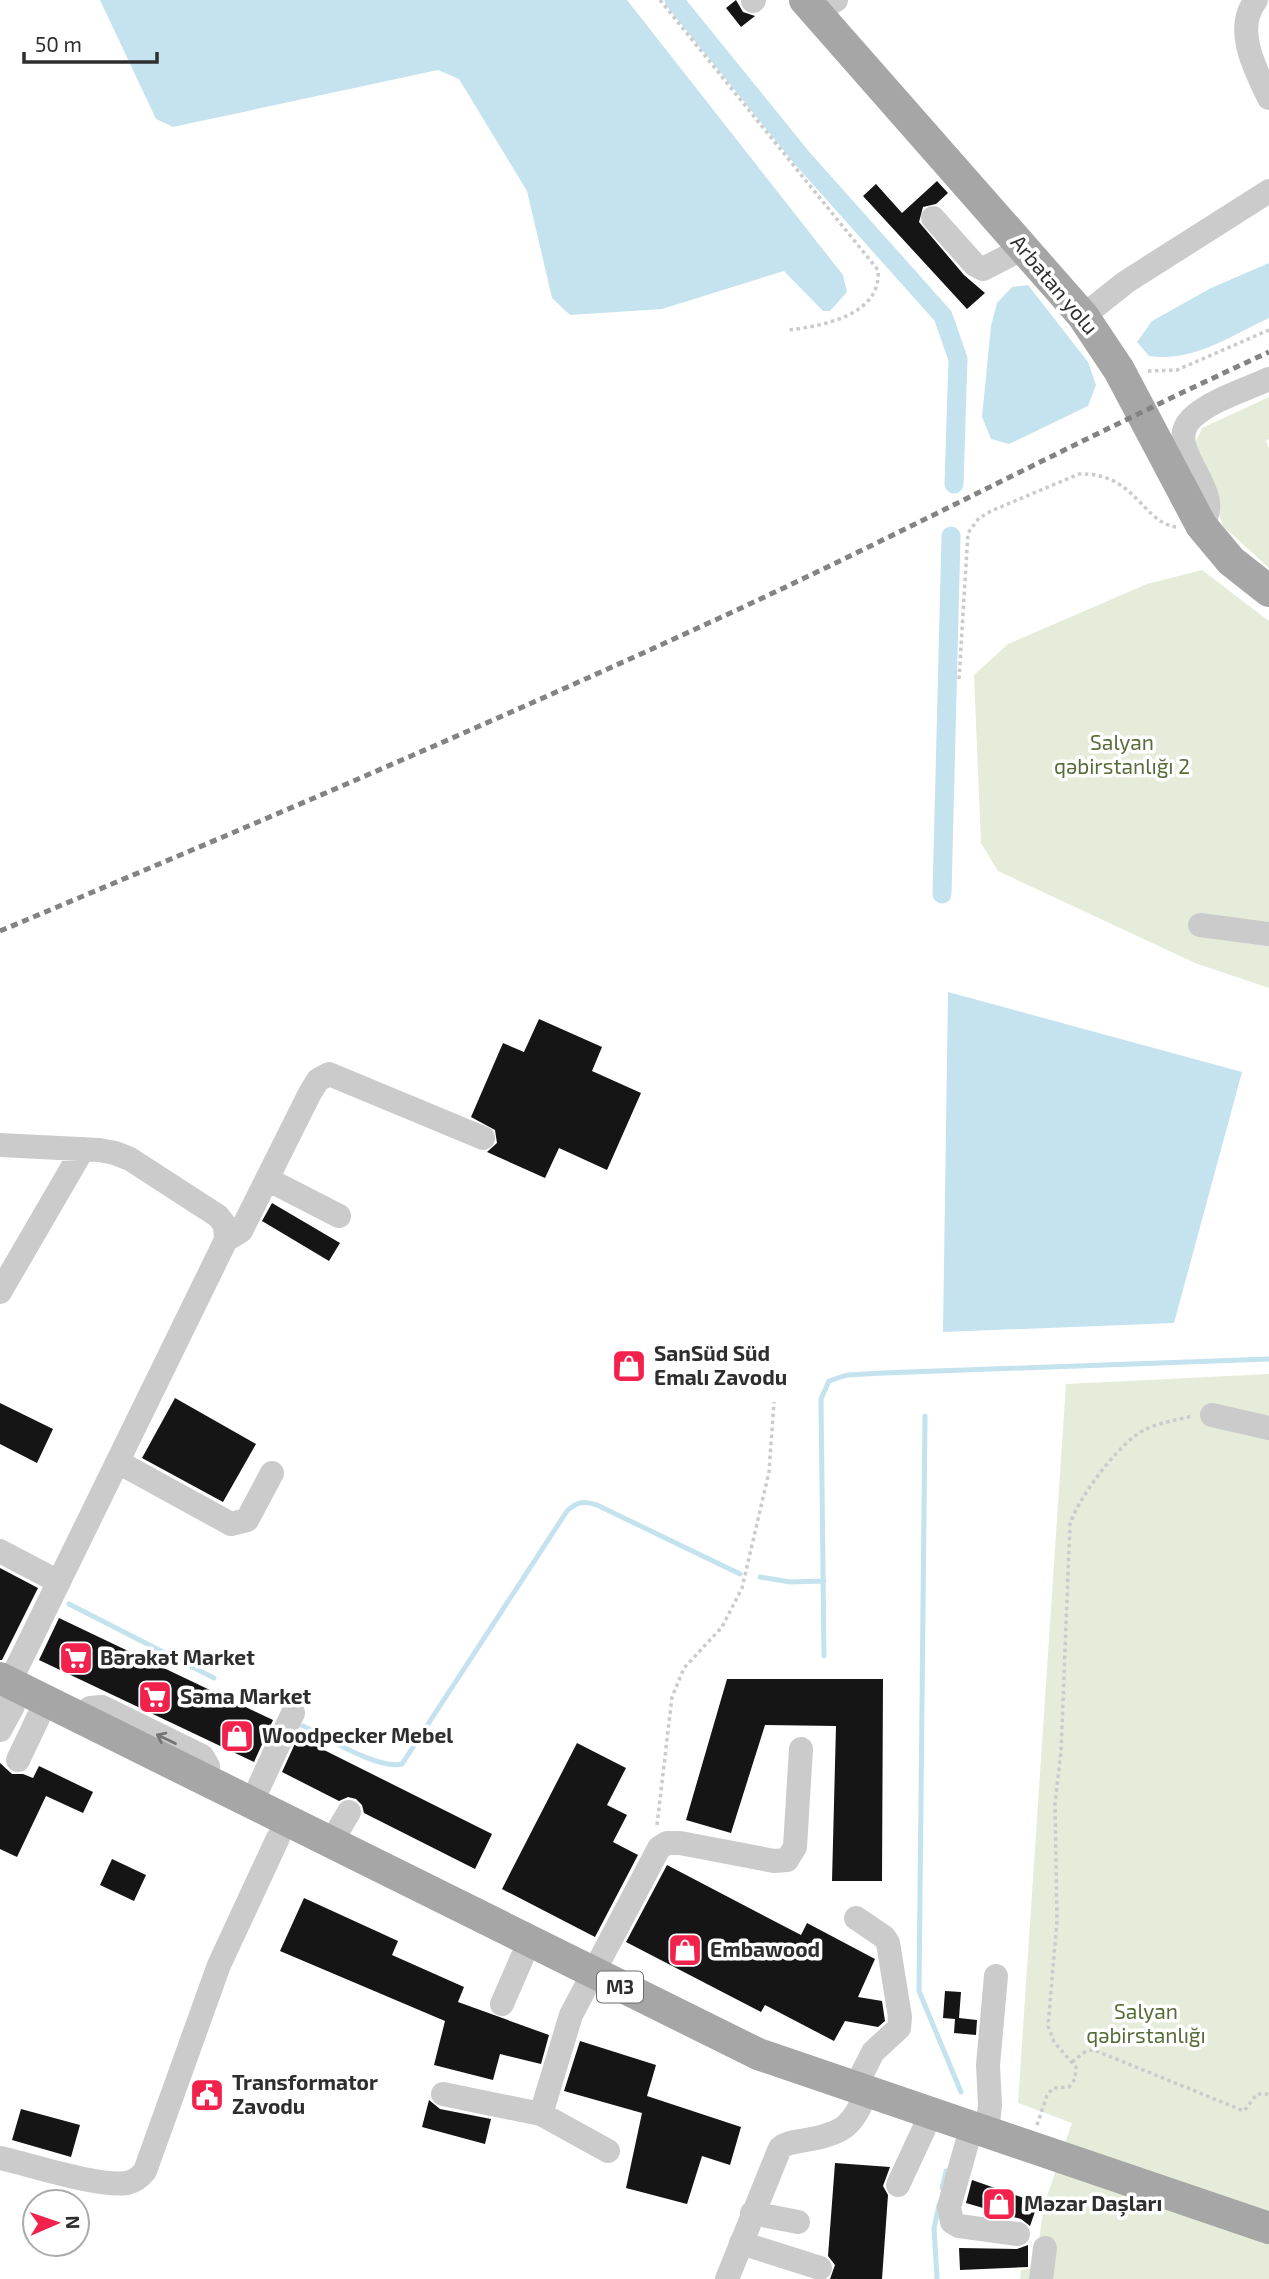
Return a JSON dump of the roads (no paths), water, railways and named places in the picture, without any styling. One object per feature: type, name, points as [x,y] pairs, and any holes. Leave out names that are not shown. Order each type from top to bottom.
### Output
[{"type":"main road","name":"Arbatan yolu","points":[[819,4],[1083,316],[1119,370],[1201,525],[1231,561],[1269,590]]},
{"type":"main road","name":"M3","points":[[9,1702],[78,1717],[330,1844],[588,1981],[860,2096],[977,2138],[1030,2147],[1269,2228]]},
{"type":"main road","points":[[9,1702],[278,1839],[522,1958],[588,1981]]},
{"type":"main road","points":[[860,2096],[924,2129],[977,2138],[1269,2244]]},
{"type":"street","points":[[1256,0],[1252,5],[1247,36],[1250,60],[1269,98]]},
{"type":"street","points":[[1083,316],[1126,282],[1269,191]]},
{"type":"street","points":[[933,218],[975,265],[983,268],[1024,248]]},
{"type":"street","points":[[1201,525],[1208,511],[1208,501],[1186,450],[1183,432],[1190,420],[1203,410],[1269,379]]},
{"type":"street","points":[[1200,925],[1269,934]]},
{"type":"street","points":[[226,1240],[241,1231],[310,1093],[318,1080],[328,1074],[483,1138]]},
{"type":"street","points":[[0,1145],[99,1150],[130,1159],[218,1216],[225,1225],[226,1240],[59,1582],[9,1702],[18,1760]]},
{"type":"street","points":[[0,1292],[83,1149]]},
{"type":"street","points":[[267,1180],[339,1216]]},
{"type":"street","points":[[1212,1415],[1269,1428]]},
{"type":"street","points":[[118,1462],[231,1524],[247,1520],[272,1473]]},
{"type":"street","points":[[0,1551],[59,1582]]},
{"type":"street","points":[[251,1804],[293,1713]]},
{"type":"street","points":[[541,2114],[563,2036],[588,1981],[659,1848],[667,1843],[680,1843],[775,1861],[787,1860],[795,1847],[801,1749]]},
{"type":"street","points":[[330,1844],[349,1812]]},
{"type":"street","points":[[0,2158],[107,2182],[126,2183],[138,2179],[145,2171],[219,1965],[278,1839]]},
{"type":"street","points":[[727,2279],[780,2148],[785,2144],[829,2135],[853,2121],[873,2052],[899,2028],[900,2017],[888,1943],[884,1937],[856,1918]]},
{"type":"street","points":[[502,2004],[522,1958]]},
{"type":"street","points":[[996,1976],[988,2065],[990,2105],[949,2207],[952,2222],[959,2226],[1018,2234]]},
{"type":"street","points":[[443,2094],[541,2114],[608,2151]]},
{"type":"street","points":[[898,2185],[924,2129]]},
{"type":"street","points":[[752,2213],[798,2222]]},
{"type":"street","points":[[741,2243],[820,2268]]},
{"type":"street","points":[[1041,2279],[1045,2248]]},
{"type":"water","points":[[100,0],[627,0],[843,275],[847,292],[830,311],[823,311],[784,271],[662,309],[570,315],[552,298],[527,191],[459,79],[438,70],[173,127],[156,119]]},
{"type":"water","points":[[1269,263],[1269,318],[1211,346],[1181,355],[1149,356],[1137,342],[1152,321],[1211,288]]},
{"type":"water","points":[[1028,285],[1088,362],[1096,385],[1088,406],[1009,444],[991,439],[982,417],[991,326],[997,303],[1012,287]]},
{"type":"water","points":[[948,992],[1242,1072],[1174,1323],[943,1332]]},
{"type":"waterway","points":[[674,0],[802,158],[943,316],[958,359],[954,484]]},
{"type":"waterway","points":[[942,894],[951,536]]},
{"type":"waterway","points":[[824,1656],[821,1399],[829,1381],[847,1375],[883,1373],[1269,1359]]},
{"type":"waterway","points":[[925,1416],[919,1991],[961,2092]]},
{"type":"waterway","points":[[303,1726],[366,1758],[392,1765],[402,1764],[567,1511],[575,1505],[597,1505],[740,1574]]},
{"type":"waterway","points":[[760,1577],[790,1582],[824,1581]]},
{"type":"waterway","points":[[69,1604],[214,1678]]},
{"type":"waterway","points":[[942,2188],[946,2171]]},
{"type":"waterway","points":[[937,2279],[934,2228],[939,2205]]},
{"type":"railway","points":[[0,931],[371,773],[647,651],[806,577],[1269,352]]},
{"type":"place","name":"SanSüd Süd Emalı Zavodu","points":[[629,1366]]},
{"type":"place","name":"Bərəkət Market","points":[[76,1658]]},
{"type":"place","name":"Səma Market","points":[[155,1697]]},
{"type":"place","name":"Woodpecker Mebel","points":[[237,1736]]},
{"type":"place","name":"Embawood","points":[[685,1950]]},
{"type":"place","name":"Transformator Zavodu","points":[[207,2095]]},
{"type":"place","name":"Məzar Daşları","points":[[999,2204]]},
{"type":"park label","name":"Salyan qəbirstanlığı 2","points":[[1122,755]]},
{"type":"park label","name":"Salyan qəbirstanlığı","points":[[1146,2024]]}]
